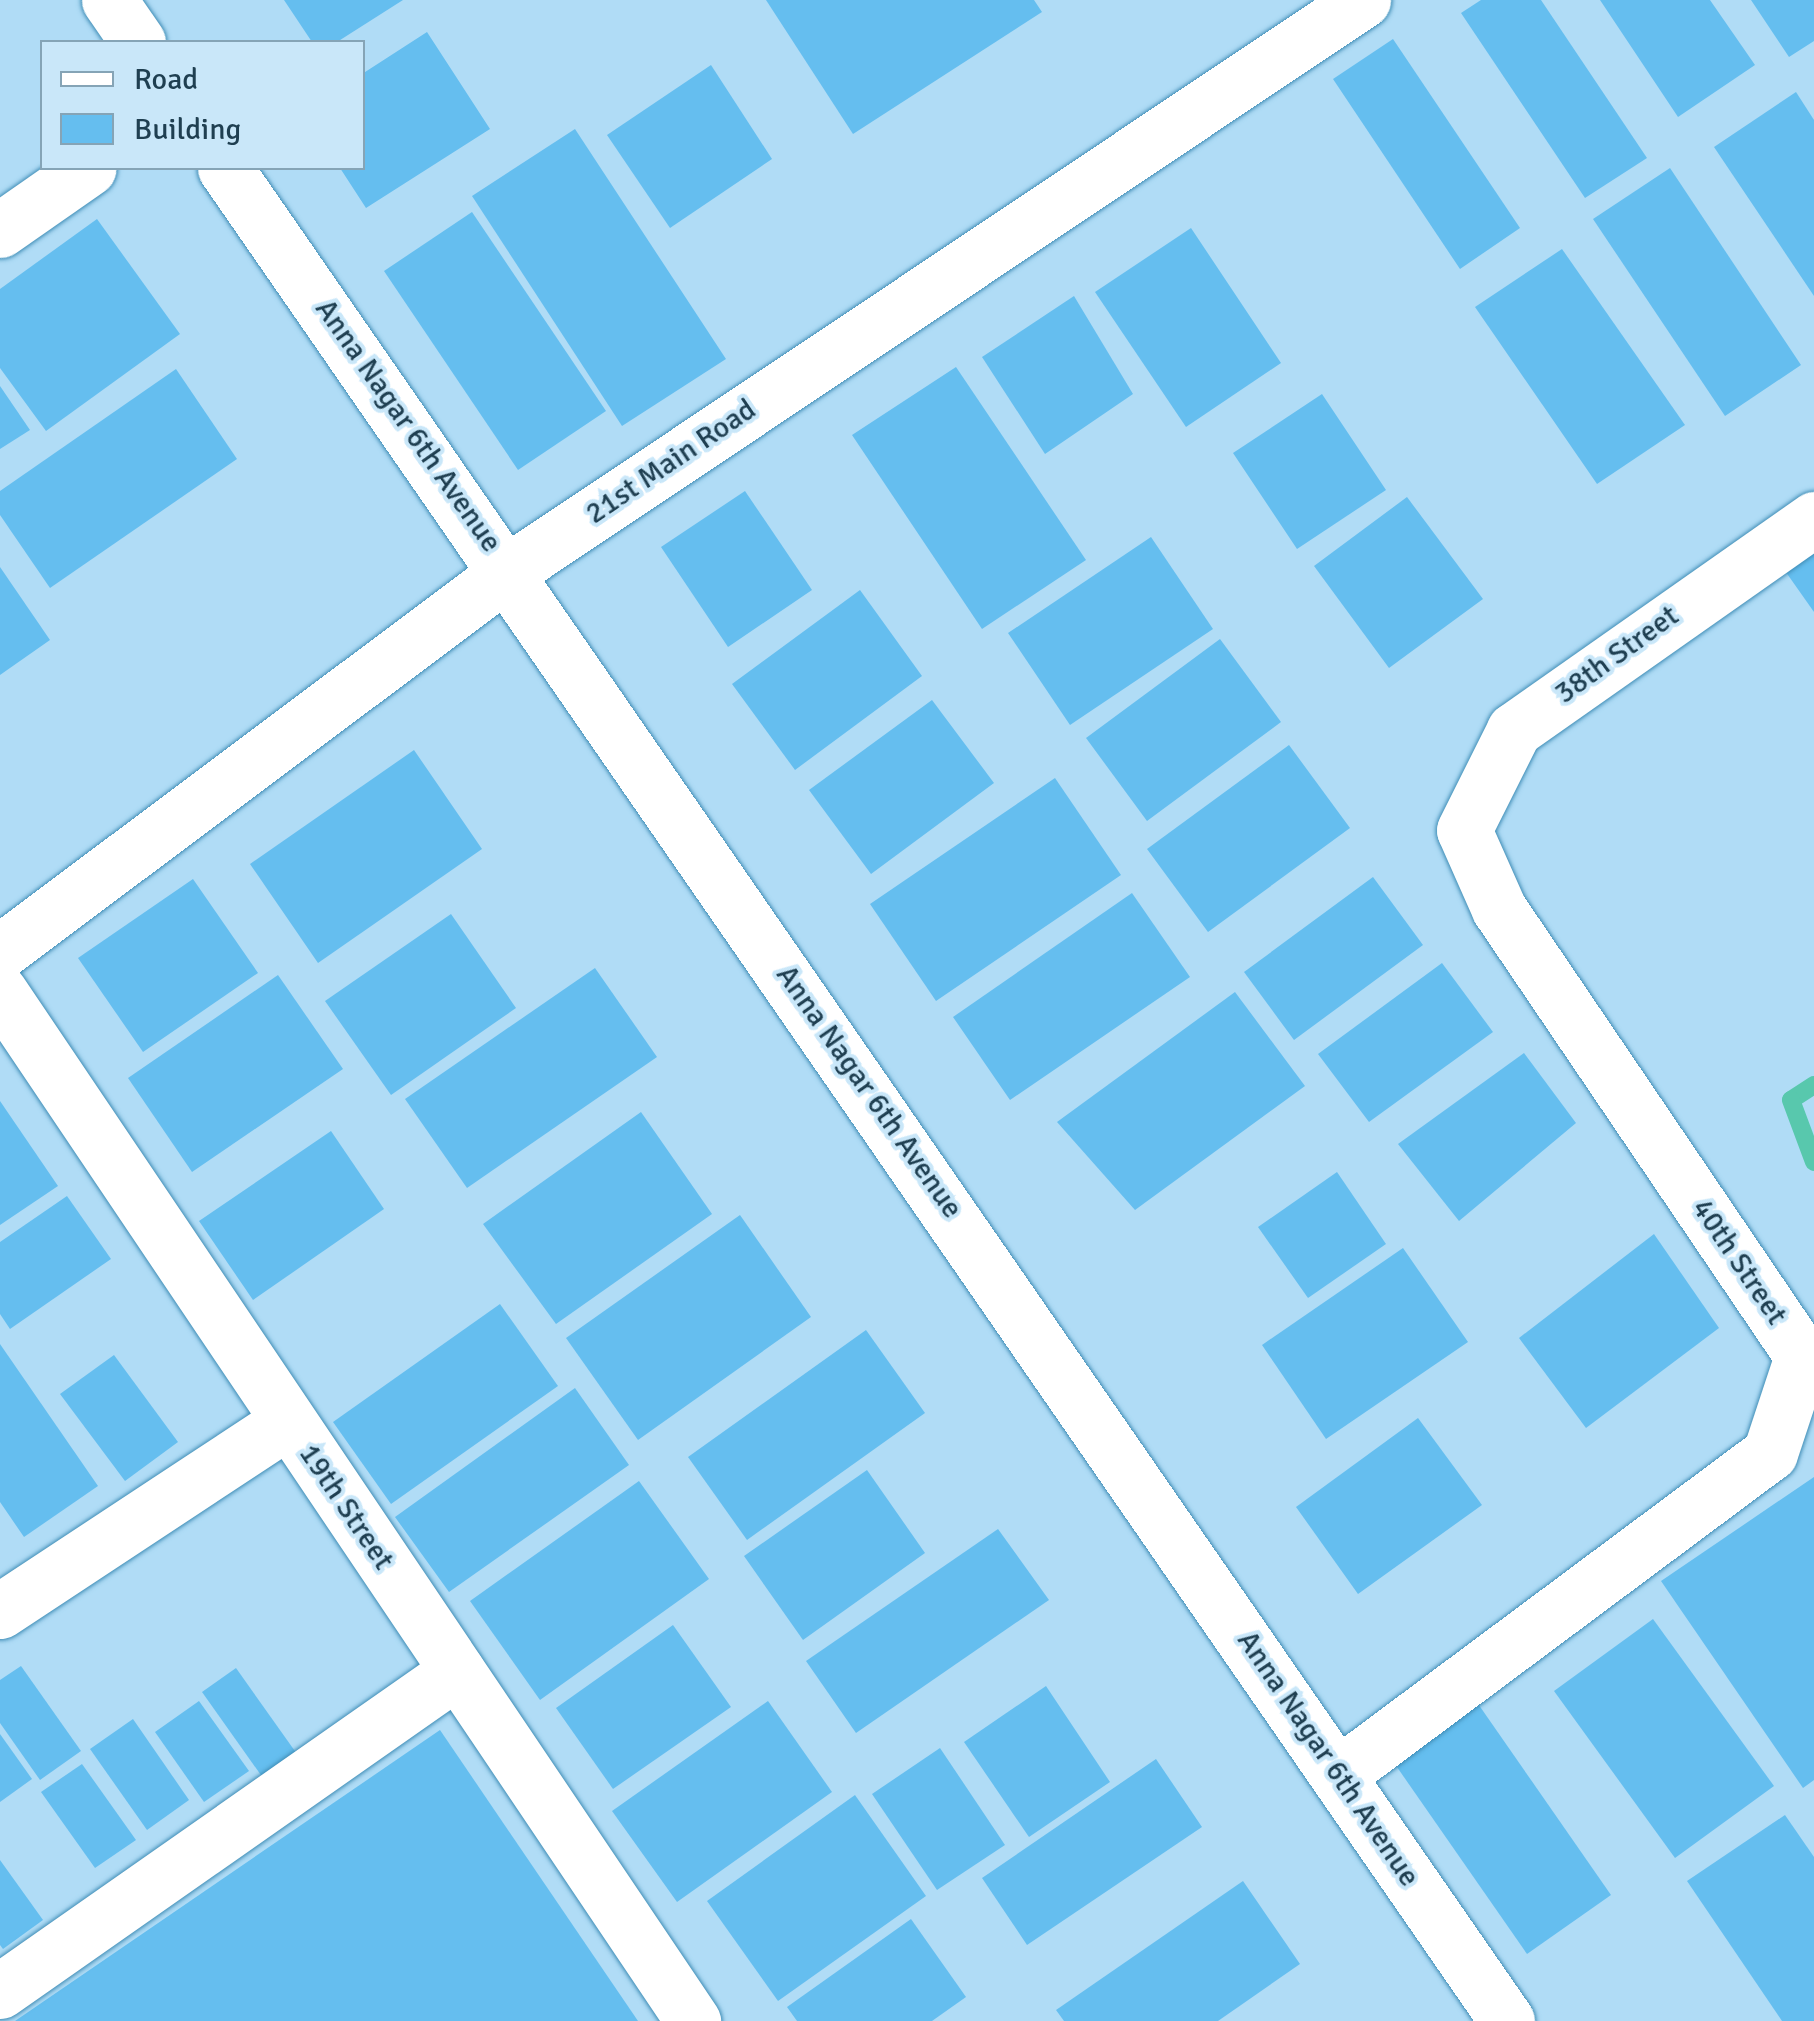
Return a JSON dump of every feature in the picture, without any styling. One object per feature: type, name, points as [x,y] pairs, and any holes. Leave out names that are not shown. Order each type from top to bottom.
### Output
[{"type":"street","points":[[109,0],[137,40]]},
{"type":"street","name":"21st Main Road","points":[[0,952],[510,570],[1363,0]]},
{"type":"street","points":[[0,230],[86,170]]},
{"type":"street","name":"Anna Nagar 6th Avenue","points":[[226,170],[510,570],[1506,2021]]},
{"type":"street","name":"38th Street","points":[[1464,830],[1514,730],[1814,519]]},
{"type":"street","name":"40th Street","points":[[1339,1774],[1770,1453],[1802,1356],[1499,909],[1464,830]]},
{"type":"street","name":"19th Street","points":[[0,992],[693,2021]]},
{"type":"street","points":[[0,1611],[288,1421]]},
{"type":"street","points":[[0,1991],[456,1671]]},
{"type":"building","points":[[284,0],[403,0],[340,40],[311,40]]},
{"type":"building","points":[[766,0],[1034,0],[1042,12],[853,134]]},
{"type":"building","points":[[1481,0],[1541,0],[1647,158],[1585,198],[1461,13]]},
{"type":"building","points":[[1600,0],[1710,0],[1755,65],[1678,117]]},
{"type":"building","points":[[1751,0],[1814,0],[1814,41],[1789,57]]},
{"type":"building","points":[[427,32],[490,129],[366,208],[341,170],[365,170],[365,72]]},
{"type":"building","points":[[1393,39],[1520,228],[1460,269],[1333,79]]},
{"type":"building","points":[[711,65],[772,159],[670,228],[607,135]]},
{"type":"building","points":[[1796,92],[1814,120],[1814,296],[1714,147]]},
{"type":"building","points":[[575,129],[726,359],[622,426],[472,196]]},
{"type":"building","points":[[1670,168],[1801,365],[1725,416],[1593,219]]},
{"type":"building","points":[[472,212],[606,411],[518,470],[384,271]]},
{"type":"building","points":[[97,219],[180,334],[46,431],[0,368],[0,289]]},
{"type":"building","points":[[1191,228],[1281,363],[1186,427],[1095,292]]},
{"type":"building","points":[[1562,249],[1685,425],[1597,484],[1475,307]]},
{"type":"building","points":[[1074,296],[1133,394],[1045,454],[982,357]]},
{"type":"building","points":[[956,367],[1086,560],[982,629],[852,435]]},
{"type":"building","points":[[176,369],[237,459],[50,588],[0,515],[0,491]]},
{"type":"building","points":[[0,386],[30,430],[0,449]]},
{"type":"building","points":[[1322,394],[1386,490],[1297,549],[1233,453]]},
{"type":"building","points":[[745,491],[812,590],[728,647],[661,547]]},
{"type":"building","points":[[1407,497],[1483,599],[1389,668],[1314,566]]},
{"type":"building","points":[[1151,537],[1213,629],[1070,725],[1008,633]]},
{"type":"building","points":[[1814,546],[1814,612],[1783,568]]},
{"type":"building","points":[[0,567],[50,640],[0,675]]},
{"type":"building","points":[[860,590],[922,676],[795,770],[732,684]]},
{"type":"building","points":[[1220,639],[1281,722],[1147,821],[1086,738]]},
{"type":"building","points":[[932,700],[994,783],[871,874],[809,790]]},
{"type":"building","points":[[1289,745],[1350,828],[1208,932],[1147,849]]},
{"type":"building","points":[[414,750],[482,849],[318,963],[250,864]]},
{"type":"building","points":[[1055,778],[1121,875],[936,1001],[870,904]]},
{"type":"building","points":[[1373,877],[1423,945],[1294,1040],[1244,972]]},
{"type":"building","points":[[193,879],[258,973],[143,1052],[78,958]]},
{"type":"building","points":[[1132,893],[1190,977],[1010,1100],[953,1017]]},
{"type":"building","points":[[451,914],[516,1008],[391,1095],[325,1001]]},
{"type":"building","points":[[1442,963],[1493,1032],[1369,1122],[1318,1054]]},
{"type":"building","points":[[595,968],[657,1057],[467,1188],[405,1099]]},
{"type":"building","points":[[278,975],[343,1069],[192,1172],[128,1078]]},
{"type":"building","points":[[1235,992],[1305,1086],[1135,1210],[1057,1122]]},
{"type":"building","points":[[1524,1053],[1576,1123],[1459,1221],[1398,1144]]},
{"type":"building","points":[[0,1101],[58,1186],[0,1225]]},
{"type":"building","points":[[641,1112],[712,1214],[556,1324],[483,1224]]},
{"type":"building","points":[[331,1131],[384,1209],[253,1300],[199,1221]]},
{"type":"building","points":[[1337,1172],[1386,1244],[1308,1298],[1258,1227]]},
{"type":"building","points":[[67,1196],[111,1259],[10,1329],[0,1314],[0,1242]]},
{"type":"building","points":[[740,1215],[811,1317],[638,1440],[566,1338]]},
{"type":"building","points":[[1654,1234],[1719,1328],[1586,1428],[1519,1338]]},
{"type":"building","points":[[1403,1248],[1468,1342],[1326,1439],[1262,1345]]},
{"type":"building","points":[[500,1304],[558,1386],[391,1504],[333,1422]]},
{"type":"building","points":[[866,1330],[925,1413],[747,1540],[688,1457]]},
{"type":"building","points":[[0,1344],[98,1486],[24,1537],[0,1502]]},
{"type":"building","points":[[114,1355],[178,1442],[125,1481],[60,1394]]},
{"type":"building","points":[[575,1388],[629,1465],[449,1592],[395,1517]]},
{"type":"building","points":[[1418,1418],[1482,1505],[1358,1594],[1296,1507]]},
{"type":"building","points":[[867,1470],[925,1553],[803,1640],[744,1556]]},
{"type":"building","points":[[1814,1477],[1814,1780],[1803,1788],[1661,1581]]},
{"type":"building","points":[[639,1481],[709,1579],[540,1700],[470,1601]]},
{"type":"building","points":[[998,1529],[1049,1600],[856,1733],[806,1661]]},
{"type":"building","points":[[1653,1619],[1774,1786],[1675,1858],[1554,1691]]},
{"type":"building","points":[[673,1625],[731,1707],[613,1789],[556,1708]]},
{"type":"building","points":[[21,1666],[81,1751],[40,1780],[0,1723],[0,1680]]},
{"type":"building","points":[[236,1668],[297,1754],[263,1778],[202,1692]]},
{"type":"building","points":[[1046,1686],[1110,1782],[1029,1837],[964,1742]]},
{"type":"building","points":[[1474,1698],[1611,1895],[1527,1954],[1390,1757]]},
{"type":"building","points":[[199,1701],[249,1771],[204,1802],[155,1732]]},
{"type":"building","points":[[768,1701],[832,1792],[677,1902],[612,1811]]},
{"type":"building","points":[[133,1719],[189,1800],[147,1830],[90,1749]]},
{"type":"building","points":[[440,1730],[638,2021],[15,2021]]},
{"type":"building","points":[[0,1734],[32,1779],[0,1802]]},
{"type":"building","points":[[940,1748],[1005,1845],[937,1890],[872,1794]]},
{"type":"building","points":[[1156,1759],[1202,1827],[1027,1945],[982,1878]]},
{"type":"building","points":[[82,1764],[136,1840],[95,1868],[41,1792]]},
{"type":"building","points":[[855,1795],[926,1896],[778,2001],[707,1901]]},
{"type":"building","points":[[1785,1815],[1814,1857],[1814,2021],[1782,2021],[1687,1881]]},
{"type":"building","points":[[0,1860],[43,1920],[3,1949],[0,1945]]},
{"type":"building","points":[[1243,1881],[1300,1964],[1218,2021],[1064,2021],[1056,2010]]},
{"type":"building","points":[[911,1919],[966,1997],[932,2021],[797,2021],[787,2007]]},
{"type":"waterway","points":[[1814,1085],[1791,1100],[1814,1162]]}]
